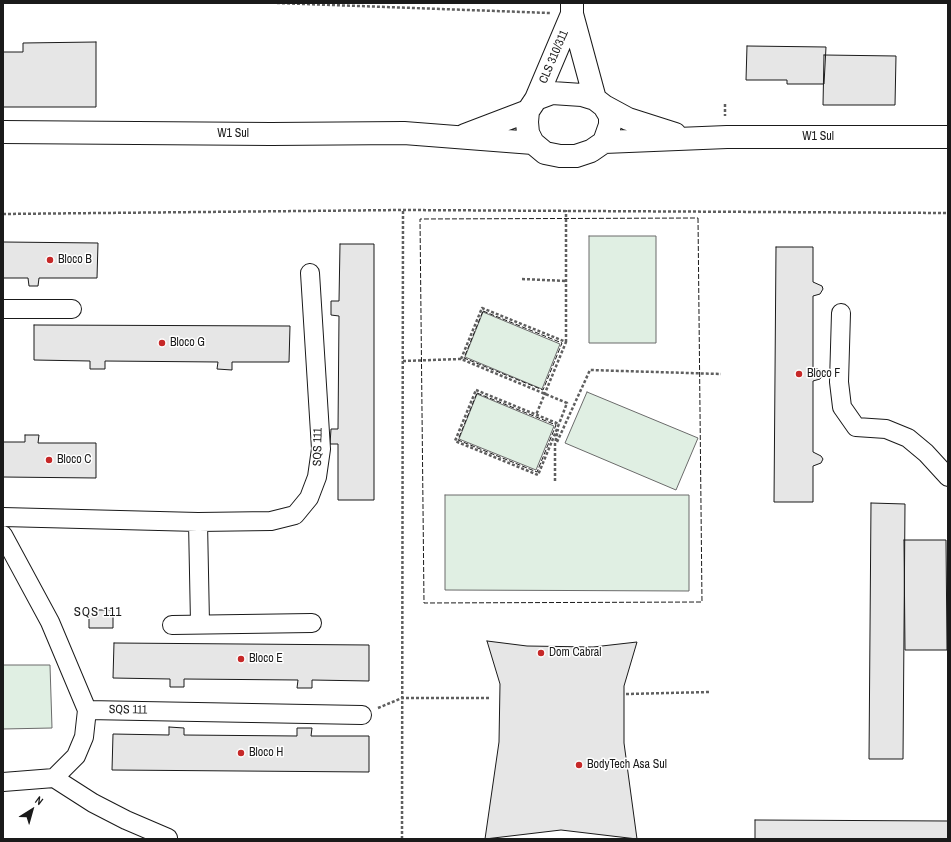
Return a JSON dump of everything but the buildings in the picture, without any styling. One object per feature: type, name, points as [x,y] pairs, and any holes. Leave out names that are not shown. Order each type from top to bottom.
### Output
[{"type":"street","name":"CLS 310/311","points":[[572,9],[600,103]]},
{"type":"street","name":"CLS 310/311","points":[[532,105],[572,9]]},
{"type":"street","points":[[552,93],[582,95],[600,103],[610,116],[610,125],[604,142],[591,151],[576,156],[560,156],[545,153],[533,143],[528,133],[526,122],[532,105],[552,93]]},
{"type":"street","name":"W1 Sul","points":[[600,103],[628,119],[687,138]]},
{"type":"street","name":"W1 Sul","points":[[462,136],[532,105]]},
{"type":"street","name":"W1 Sul","points":[[3,132],[263,134],[404,133],[462,136],[533,143]]},
{"type":"street","name":"W1 Sul","points":[[604,142],[687,138],[948,137]]},
{"type":"street","name":"SQS 111","points":[[3,517],[198,522],[271,521],[295,515],[309,498],[317,477],[320,449],[310,273]]},
{"type":"street","points":[[3,309],[72,309]]},
{"type":"street","points":[[841,313],[839,382],[842,407],[856,427],[886,429],[908,438],[926,453],[948,477]]},
{"type":"street","points":[[198,522],[200,623]]},
{"type":"street","points":[[3,535],[50,622],[87,710],[84,736],[76,756],[54,778]]},
{"type":"street","points":[[172,625],[200,623],[312,622]]},
{"type":"street","name":"SQS 111","points":[[87,710],[362,715]]},
{"type":"street","points":[[3,782],[54,778],[93,803],[126,820],[168,838]]},
{"type":"path","points":[[276,3],[572,9]]},
{"type":"path","points":[[402,839],[403,210]]},
{"type":"path","points":[[3,214],[403,210],[948,213]]},
{"type":"path","points":[[536,415],[566,342],[566,210]]},
{"type":"path","points":[[522,279],[566,281]]},
{"type":"path","points":[[461,359],[482,308],[566,342]]},
{"type":"path","points":[[403,361],[461,359],[567,403],[559,424],[538,475],[500,458],[455,441],[476,390],[518,409],[559,424]]},
{"type":"path","points":[[556,444],[590,370],[721,374]]},
{"type":"path","points":[[556,481],[556,444],[559,424]]},
{"type":"path","points":[[626,694],[710,692]]},
{"type":"path","points":[[362,715],[402,698],[491,698]]},
{"type":"green space","points":[[589,236],[656,236],[656,343],[589,343]]},
{"type":"green space","points":[[483,312],[560,344],[542,389],[465,357]]},
{"type":"green space","points":[[587,392],[698,438],[676,490],[565,443]]},
{"type":"green space","points":[[477,394],[554,426],[536,470],[459,439]]},
{"type":"green space","points":[[445,495],[689,495],[689,591],[445,590]]},
{"type":"green space","points":[[3,665],[50,665],[52,728],[3,729]]},
{"type":"fence","points":[[698,218],[702,602],[424,603],[420,219],[698,218]]},
{"type":"fence","points":[[483,311],[562,343],[543,390],[464,358],[483,311]]},
{"type":"fence","points":[[477,393],[556,425],[537,472],[458,440],[477,393]]},
{"type":"place","name":"Bloco B","points":[[50,260]]},
{"type":"place","name":"Bloco G","points":[[162,343]]},
{"type":"place","name":"Bloco F","points":[[799,374]]},
{"type":"place","name":"Bloco C","points":[[49,460]]},
{"type":"place","name":"Dom Cabral","points":[[541,653]]},
{"type":"place","name":"Bloco E","points":[[241,659]]},
{"type":"place","name":"Bloco H","points":[[241,753]]},
{"type":"place","name":"BodyTech Asa Sul","points":[[579,765]]},
{"type":"district","name":"SQS 111","points":[[98,613]]}]
